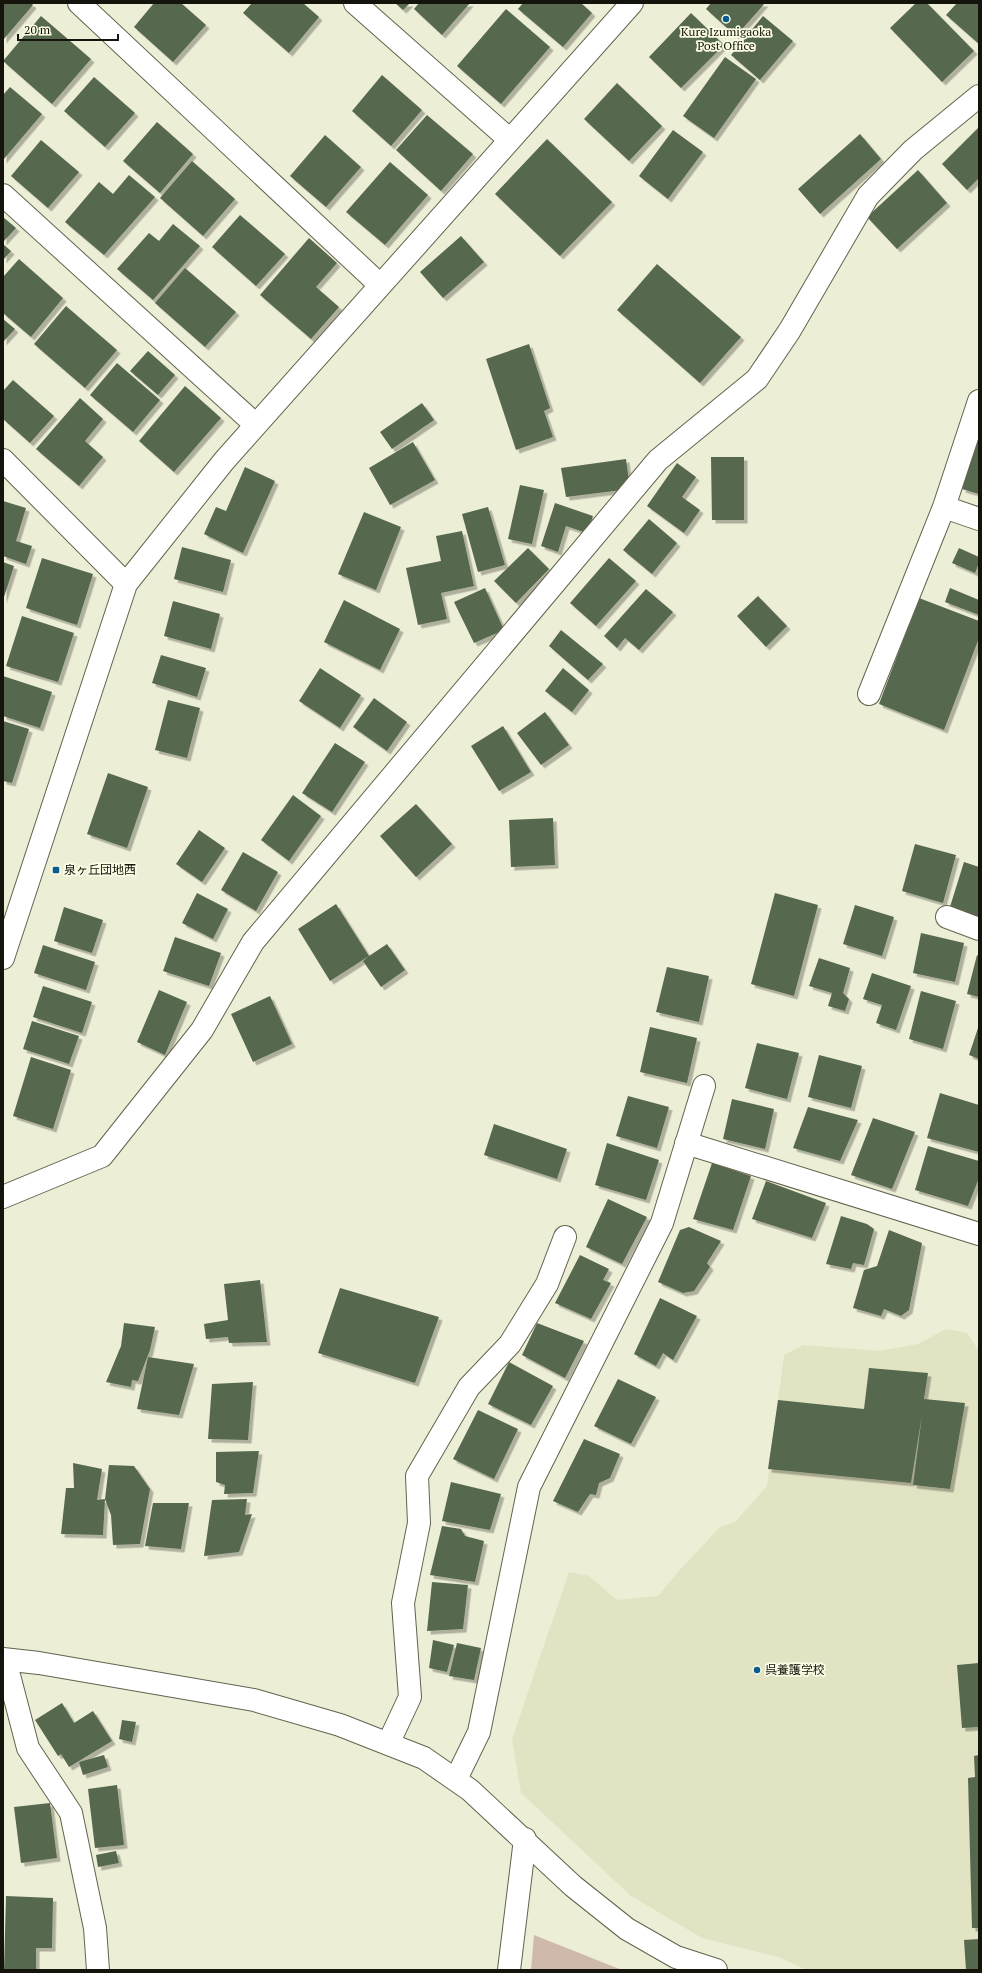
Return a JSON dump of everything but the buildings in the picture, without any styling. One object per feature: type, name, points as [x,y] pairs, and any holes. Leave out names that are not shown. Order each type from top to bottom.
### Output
[{"type":"street","points":[[79,3],[380,285]]},
{"type":"street","points":[[355,3],[510,140]]},
{"type":"street","points":[[3,958],[126,584],[224,461],[510,140],[627,5]]},
{"type":"street","points":[[3,1197],[102,1156],[202,1030],[254,942],[658,460],[758,379],[790,330],[868,196],[913,150],[979,96]]},
{"type":"street","points":[[3,195],[256,425]]},
{"type":"street","points":[[868,694],[944,507],[979,401]]},
{"type":"street","points":[[3,460],[126,584]]},
{"type":"street","points":[[944,507],[979,519]]},
{"type":"street","points":[[947,917],[979,928]]},
{"type":"street","points":[[456,1779],[479,1732],[528,1486],[662,1223],[704,1086]]},
{"type":"street","points":[[686,1143],[979,1234]]},
{"type":"street","points":[[388,1744],[410,1696],[403,1603],[419,1522],[417,1476],[469,1387],[510,1344],[547,1284],[565,1237]]},
{"type":"street","points":[[98,1970],[95,1928],[71,1813],[28,1748],[4,1660],[40,1663],[254,1700],[340,1724],[424,1758],[470,1790],[525,1839],[573,1886],[627,1929],[676,1957],[716,1970]]},
{"type":"street","points":[[509,1970],[525,1839]]},
{"type":"shaded area","name":"呉養護学校","points":[[946,1329],[967,1333],[979,1351],[979,1970],[807,1970],[778,1957],[702,1938],[631,1896],[521,1793],[512,1739],[569,1572],[589,1576],[617,1600],[658,1596],[677,1573],[720,1527],[735,1522],[767,1486],[784,1355],[803,1345],[879,1351],[918,1344]]},
{"type":"shaded area","points":[[534,1935],[622,1970],[531,1970]]},
{"type":"place","name":"Kure Izumigaoka Post Office","points":[[726,19]]},
{"type":"place","name":"泉ヶ丘団地西","points":[[56,870]]},
{"type":"place","name":"呉養護学校","points":[[757,1670]]}]
